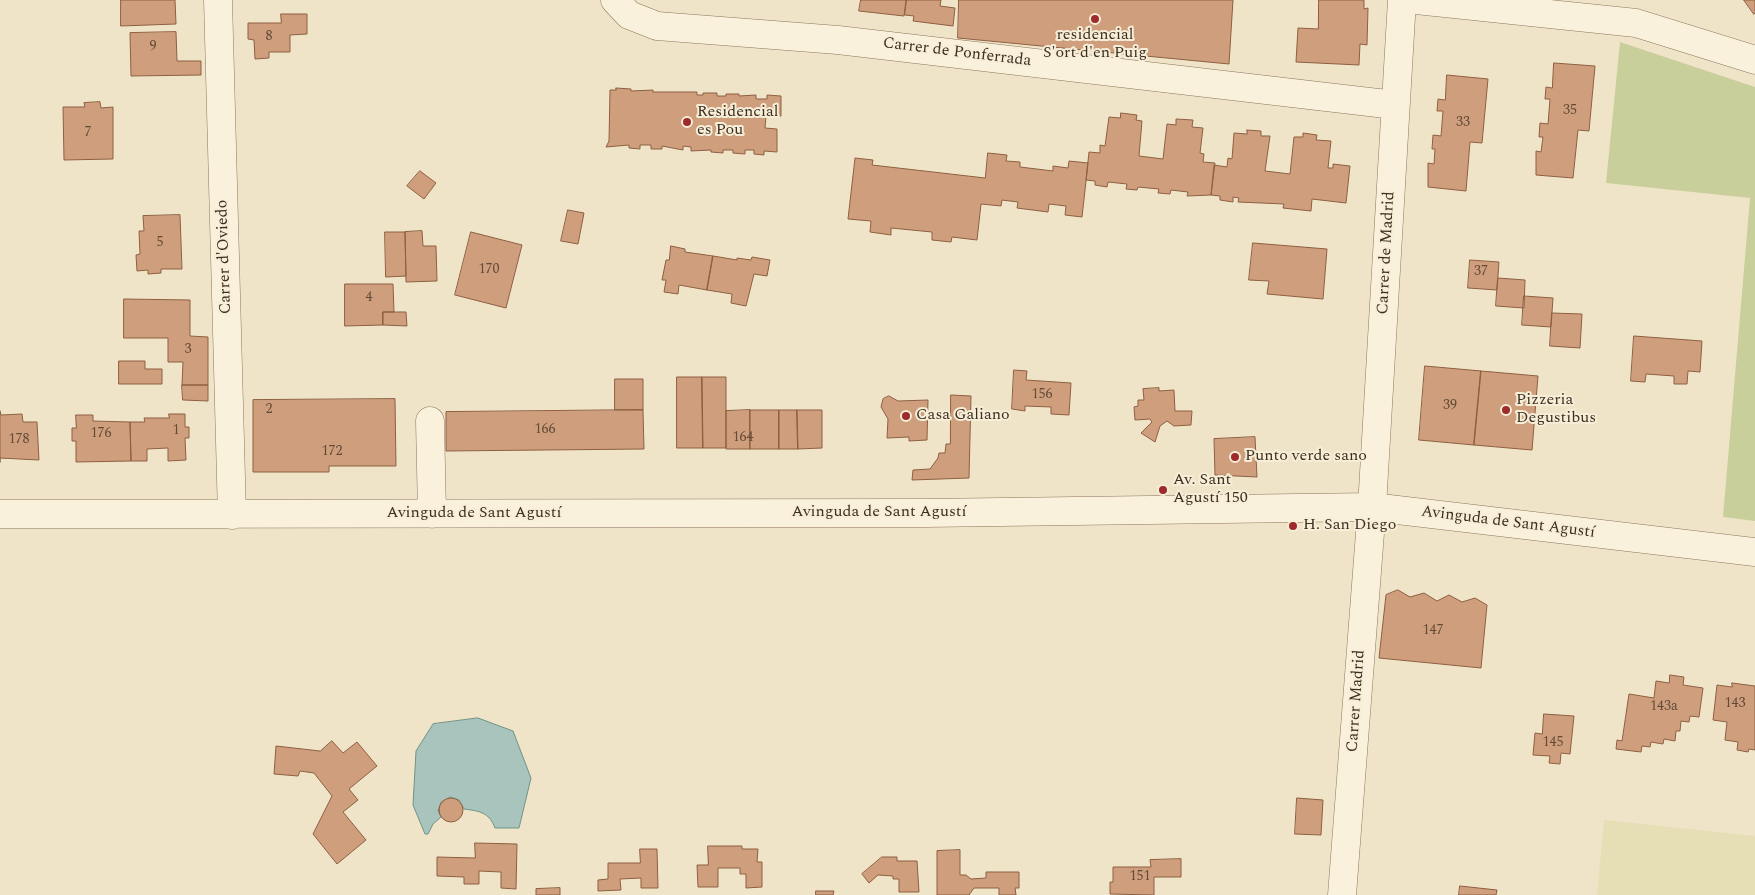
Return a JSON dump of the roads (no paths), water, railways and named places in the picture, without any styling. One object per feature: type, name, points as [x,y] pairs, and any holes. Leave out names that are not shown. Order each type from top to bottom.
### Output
[{"type":"street","name":"Carrer d'Oviedo","points":[[218,0],[232,515]]},
{"type":"street","name":"Carrer de Ponferrada","points":[[615,0],[629,15],[657,26],[838,40],[1395,105]]},
{"type":"street","name":"Carrer de Madrid","points":[[1372,507],[1402,0]]},
{"type":"street","points":[[1416,0],[1636,23],[1667,30],[1755,60]]},
{"type":"street","points":[[430,421],[432,514]]},
{"type":"street","name":"Avinguda de Sant Agustí","points":[[0,514],[926,513],[1372,507],[1755,552]]},
{"type":"street","name":"Carrer Madrid","points":[[1342,895],[1372,507]]},
{"type":"water","points":[[478,718],[513,731],[531,778],[519,828],[495,828],[487,815],[464,809],[459,800],[450,797],[441,802],[438,811],[441,817],[433,824],[428,834],[425,834],[413,805],[416,751],[433,724]]},
{"type":"place","name":"residencial S'ort d'en Puig","points":[[1095,19]]},
{"type":"place","name":"Residencial es Pou","points":[[687,122]]},
{"type":"place","name":"Pizzeria Degustibus","points":[[1506,410]]},
{"type":"place","name":"Casa Galiano","points":[[906,416]]},
{"type":"place","name":"Punto verde sano","points":[[1235,457]]},
{"type":"place","name":"Av. Sant Agustí 150","points":[[1163,490]]},
{"type":"place","name":"H. San Diego","points":[[1293,526]]}]
